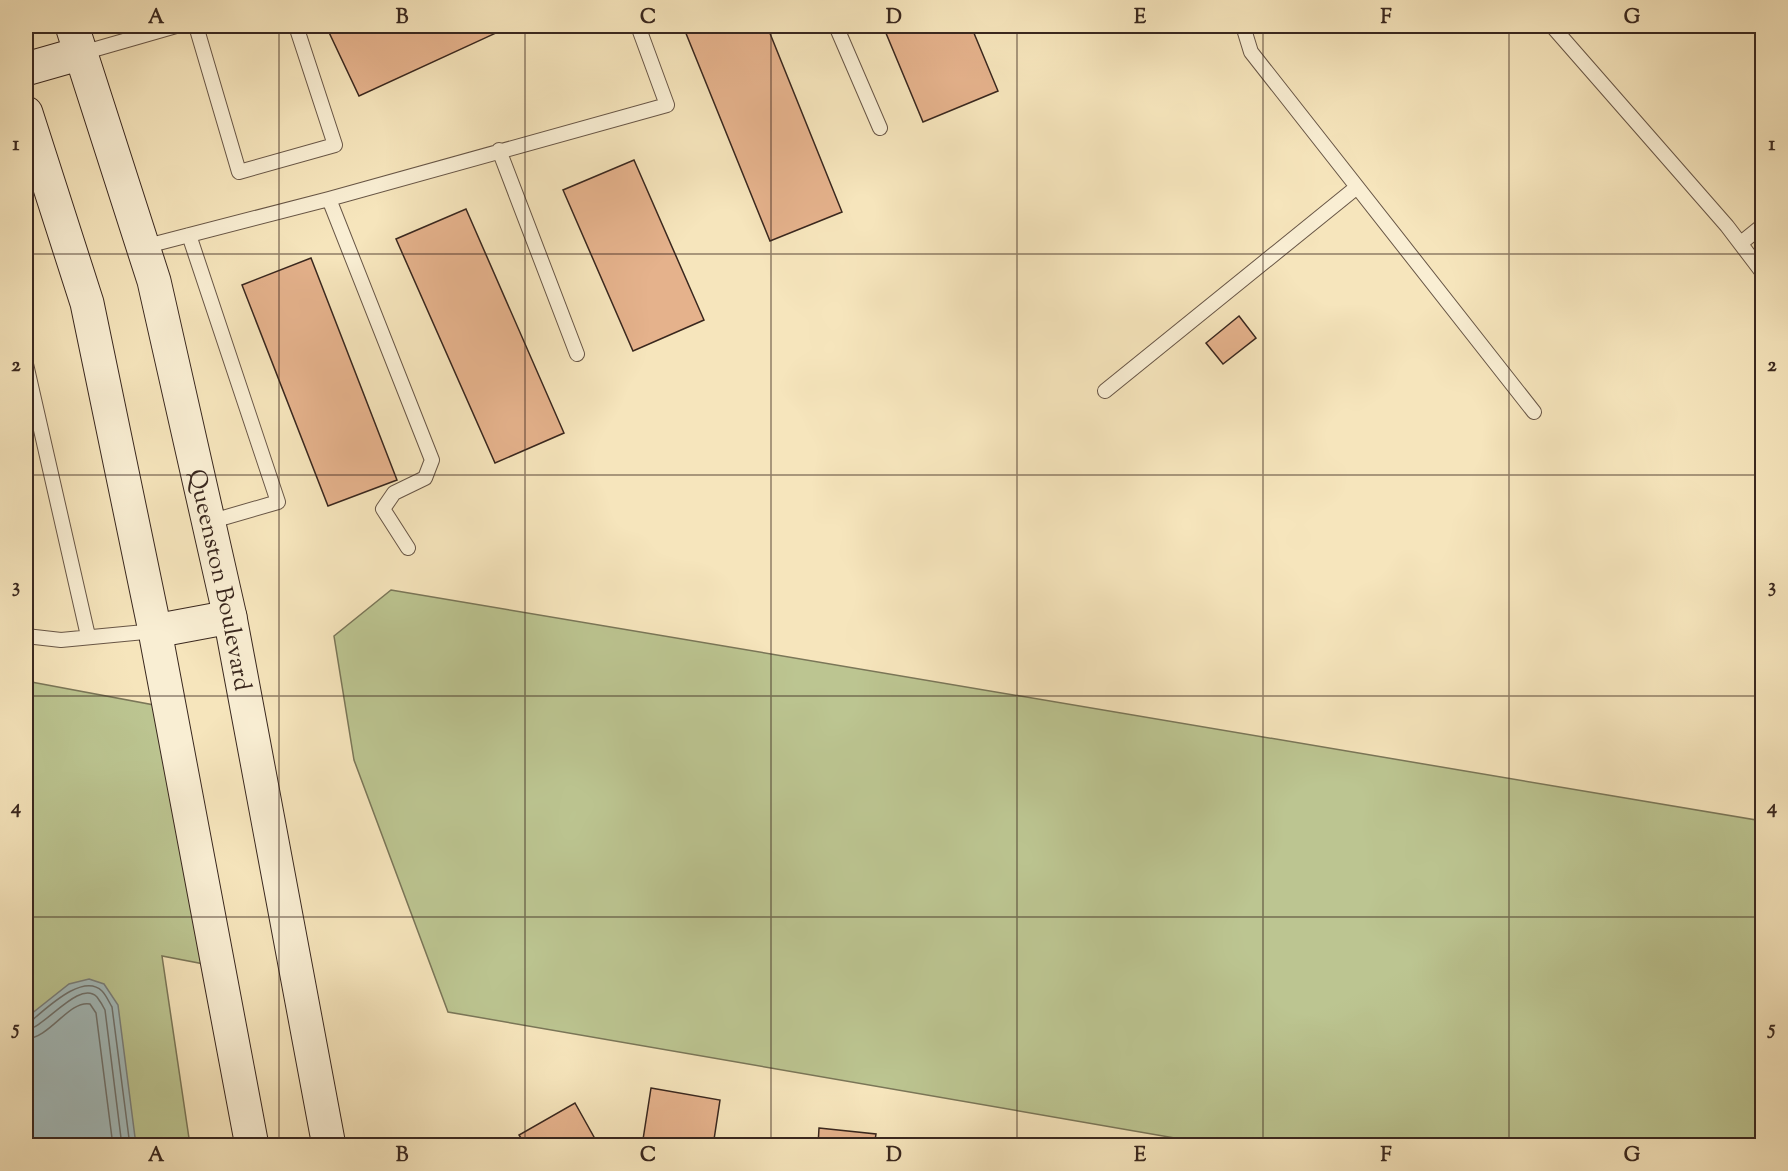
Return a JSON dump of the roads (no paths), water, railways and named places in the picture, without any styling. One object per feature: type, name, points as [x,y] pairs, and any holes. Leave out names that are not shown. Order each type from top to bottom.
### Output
[{"type":"main road","points":[[26,69],[77,39]]},
{"type":"main road","name":"Queenston Boulevard","points":[[77,39],[154,281],[230,617],[329,1146]]},
{"type":"main road","points":[[26,113],[87,303],[155,631],[252,1146]]},
{"type":"main road","points":[[155,631],[230,617]]},
{"type":"lane","points":[[77,39],[176,26]]},
{"type":"lane","points":[[196,26],[239,172],[335,145],[296,26]]},
{"type":"lane","points":[[143,247],[329,199],[667,105],[638,26]]},
{"type":"lane","points":[[836,26],[880,128]]},
{"type":"lane","points":[[1244,26],[1251,52],[1534,412]]},
{"type":"lane","points":[[1552,26],[1741,243],[1762,272]]},
{"type":"lane","points":[[499,150],[578,354]]},
{"type":"lane","points":[[1105,391],[1357,187]]},
{"type":"lane","points":[[329,199],[432,460],[424,478],[394,494],[383,509],[408,549]]},
{"type":"lane","points":[[1741,243],[1762,226]]},
{"type":"lane","points":[[189,235],[278,502],[208,522]]},
{"type":"lane","points":[[26,364],[88,636]]},
{"type":"lane","points":[[26,636],[61,640],[155,631]]},
{"type":"water","points":[[89,979],[104,984],[118,1005],[136,1145],[26,1145],[26,1018],[69,984]]}]
